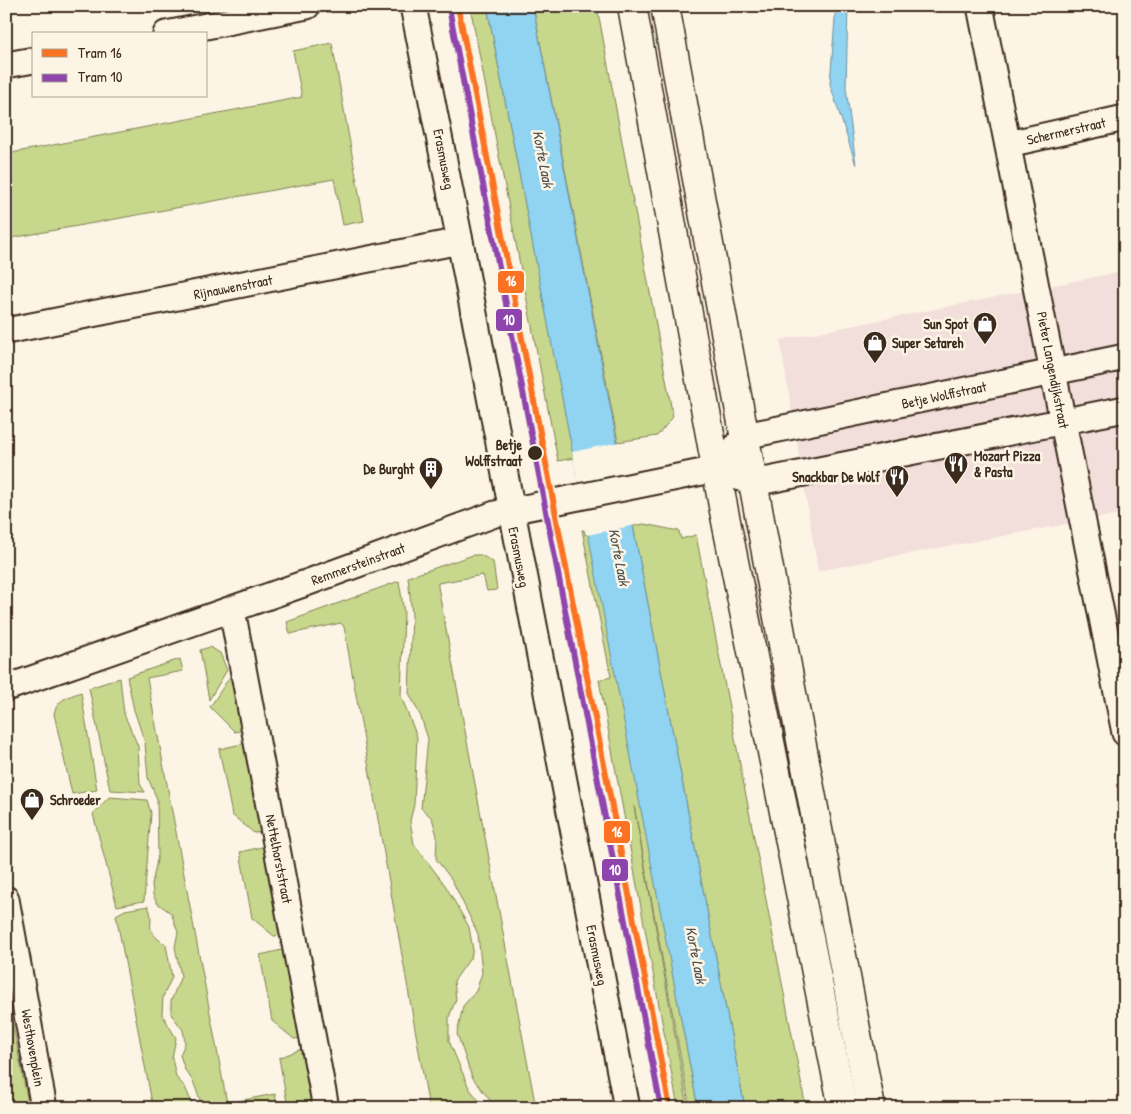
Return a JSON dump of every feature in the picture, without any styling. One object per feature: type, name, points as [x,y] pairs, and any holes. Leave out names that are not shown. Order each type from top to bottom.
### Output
[{"type":"main road","points":[[632,6],[717,469],[843,1108]]},
{"type":"main road","points":[[665,6],[871,1108]]},
{"type":"street","points":[[176,32],[307,6]]},
{"type":"street","name":"Erasmusweg","points":[[412,6],[460,241],[510,510],[627,1108]]},
{"type":"street","name":"Pieter Langendijkstraat","points":[[980,6],[1063,420],[1118,667],[1125,733]]},
{"type":"street","points":[[6,65],[32,60]]},
{"type":"street","name":"Schermerstraat","points":[[1008,144],[1125,118]]},
{"type":"street","name":"Rijnauwenstraat","points":[[6,331],[460,241]]},
{"type":"street","name":"Betje Wolffstraat","points":[[745,436],[1125,357]]},
{"type":"street","points":[[745,436],[717,469],[754,483],[1125,409]]},
{"type":"street","name":"Remmersteinstraat","points":[[6,688],[232,610],[495,514],[579,495],[717,469]]},
{"type":"street","name":"Nettelhorststraat","points":[[232,610],[326,1108]]},
{"type":"street","name":"Westhovenplein","points":[[6,899],[44,1108]]},
{"type":"shaded area","points":[[1125,271],[1125,513],[818,571],[780,340]]},
{"type":"green space","points":[[470,6],[487,6],[574,458],[558,461]]},
{"type":"green space","points":[[533,6],[597,6],[673,417],[657,436],[618,442]]},
{"type":"green space","points":[[332,43],[364,221],[343,225],[334,179],[6,239],[6,154],[302,97],[293,51]]},
{"type":"green space","points":[[644,524],[679,531],[681,539],[696,535],[806,1108],[745,1108],[633,526]]},
{"type":"green space","points":[[582,530],[584,530],[585,535],[589,534],[698,1108],[690,1108],[634,806],[688,1108],[678,1108],[599,680],[611,677]]},
{"type":"green space","points":[[473,555],[481,555],[493,562],[497,590],[487,591],[483,575],[438,583],[438,587],[536,1108],[496,1108],[472,1077],[457,1034],[463,1006],[476,991],[482,973],[478,934],[452,880],[436,859],[437,836],[432,818],[421,808],[428,739],[421,717],[409,693],[412,615],[408,577]]},
{"type":"green space","points":[[399,581],[404,612],[401,696],[417,737],[414,805],[410,821],[414,844],[445,885],[469,927],[473,950],[471,957],[454,981],[456,999],[449,1017],[449,1041],[469,1088],[483,1106],[481,1108],[429,1108],[344,627],[341,623],[290,634],[287,622]]},
{"type":"green space","points":[[210,647],[220,653],[227,670],[209,700],[200,650]]},
{"type":"green space","points":[[180,659],[183,671],[147,678],[227,1103],[275,1094],[278,1108],[203,1108],[193,1081],[185,1070],[180,1055],[185,1043],[183,1030],[171,1014],[171,1001],[181,976],[175,947],[178,932],[171,913],[157,903],[153,895],[152,884],[158,855],[157,799],[148,778],[145,743],[134,710],[127,677]]},
{"type":"green space","points":[[233,672],[244,730],[235,732],[210,707]]},
{"type":"green space","points":[[120,678],[124,714],[138,746],[140,784],[145,792],[110,790],[89,688]]},
{"type":"green space","points":[[81,692],[97,790],[72,794],[54,714],[60,702]]},
{"type":"green space","points":[[246,743],[263,832],[254,833],[232,815],[219,749]]},
{"type":"green space","points":[[109,797],[147,800],[151,813],[144,901],[117,906],[93,814]]},
{"type":"green space","points":[[266,846],[283,935],[274,936],[252,918],[240,852]]},
{"type":"green space","points":[[148,906],[151,930],[166,945],[172,977],[163,997],[162,1014],[176,1038],[172,1058],[176,1077],[185,1087],[194,1108],[153,1108],[116,915],[125,910]]},
{"type":"green space","points":[[286,949],[303,1038],[294,1039],[272,1021],[260,955]]},
{"type":"green space","points":[[6,989],[29,1108],[6,1108]]},
{"type":"green space","points":[[306,1047],[316,1108],[288,1108],[279,1058]]},
{"type":"water","name":"Korte Laak","points":[[487,6],[533,6],[745,1108],[698,1108]]},
{"type":"water","points":[[836,6],[848,6],[846,87],[856,165],[830,84]]},
{"type":"pier","points":[[620,442],[636,525],[587,535],[572,452]]},
{"type":"tram line","name":"16","points":[[458,6],[670,1108]]},
{"type":"tram line","name":"10","points":[[449,8],[661,1108]]},
{"type":"place","name":"Sun Spot","points":[[985,345]]},
{"type":"place","name":"Super Setareh","points":[[875,364]]},
{"type":"place","name":"Betje Wolffstraat","points":[[535,453]]},
{"type":"place","name":"Mozart Pizza & Pasta","points":[[956,485]]},
{"type":"place","name":"De Burght","points":[[431,490]]},
{"type":"place","name":"Snackbar De Wolf","points":[[897,498]]},
{"type":"place","name":"Schroeder","points":[[32,821]]}]
